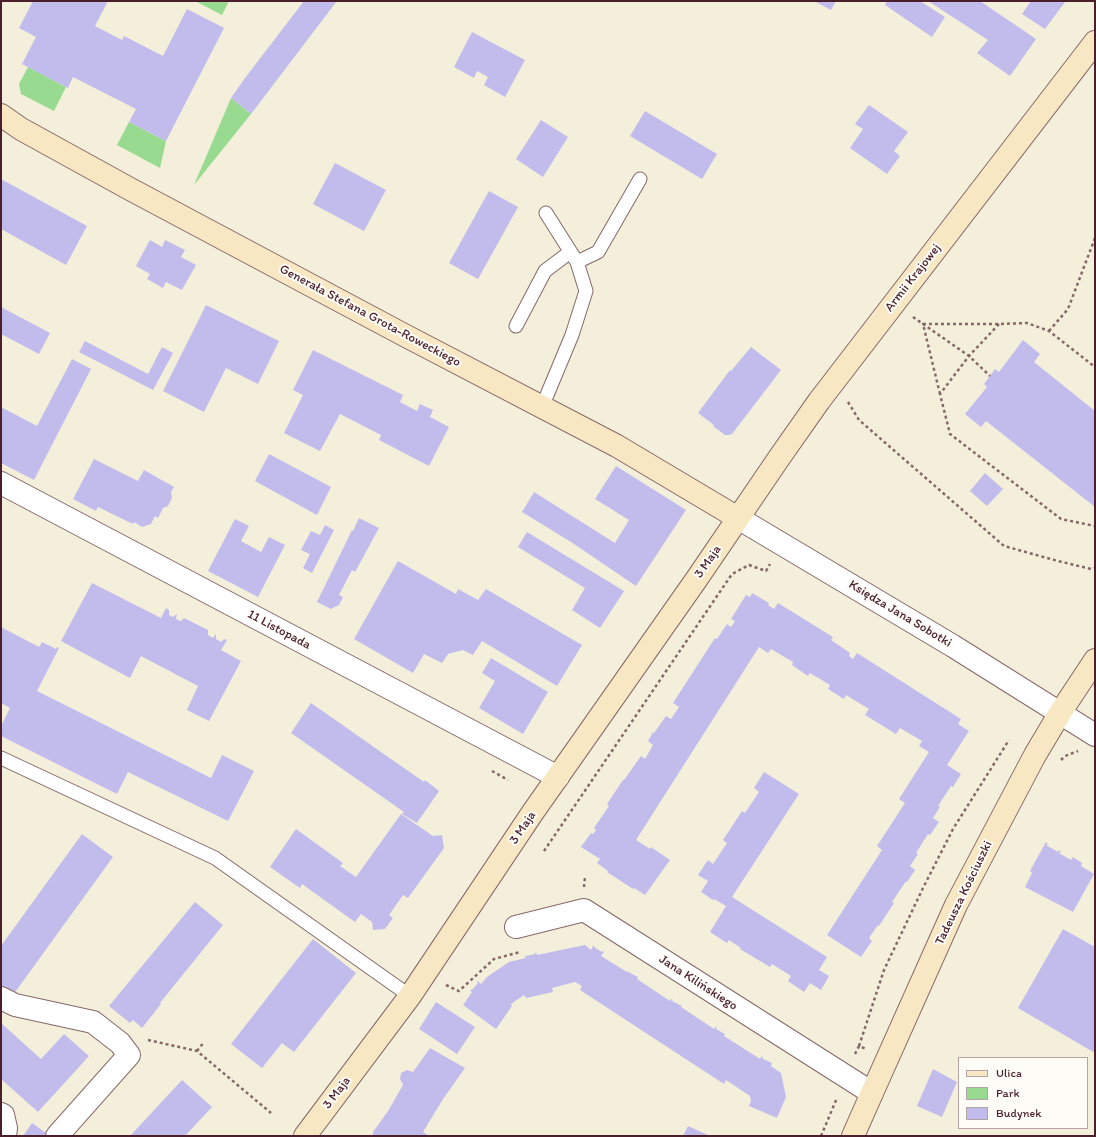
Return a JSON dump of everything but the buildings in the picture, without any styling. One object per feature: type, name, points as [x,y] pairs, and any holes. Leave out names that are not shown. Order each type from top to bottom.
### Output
[{"type":"main road","name":"Armii Krajowej","points":[[738,518],[779,458],[846,366],[1095,42]]},
{"type":"main road","name":"Generała Stefana Grota-Roweckiego","points":[[1,115],[21,129],[130,189],[617,446],[738,518]]},
{"type":"main road","name":"3 Maja","points":[[305,1136],[410,996],[533,812],[738,518]]},
{"type":"main road","name":"Tadeusza Kościuszki","points":[[853,1136],[956,905],[1035,755],[1060,713],[1095,660]]},
{"type":"street","name":"11 Listopada","points":[[1,483],[558,777]]},
{"type":"street","name":"Księdza Jana Sobotki","points":[[738,518],[953,646],[1095,735]]},
{"type":"street","name":"Jana Kilińskiego","points":[[516,927],[584,910],[872,1093]]},
{"type":"street","points":[[1,998],[15,1005],[93,1022],[120,1043],[129,1055],[57,1136]]},
{"type":"street","points":[[1,1114],[3,1115],[6,1128],[5,1136]]},
{"type":"lane","points":[[516,326],[545,271],[574,257],[598,252],[640,179]]},
{"type":"lane","points":[[542,407],[572,335],[586,291],[574,257],[546,213]]},
{"type":"lane","points":[[1,758],[215,858],[410,996]]},
{"type":"path","points":[[1048,331],[1068,309],[1095,238]]},
{"type":"path","points":[[911,316],[969,356],[990,376]]},
{"type":"path","points":[[923,324],[1027,323],[1048,331],[1095,367]]},
{"type":"path","points":[[923,324],[950,434],[1061,519],[1095,526]]},
{"type":"path","points":[[940,394],[969,356],[999,324]]},
{"type":"path","points":[[848,401],[859,420],[1004,546],[1091,569],[1095,568]]},
{"type":"path","points":[[544,851],[732,574],[749,565],[766,570],[783,545]]},
{"type":"path","points":[[854,1058],[884,970],[923,888],[953,829],[1009,740]]},
{"type":"path","points":[[120,1043],[139,1039],[161,1042],[197,1051],[271,1113]]},
{"type":"path","points":[[197,1051],[204,1042]]},
{"type":"path","points":[[859,1046],[869,1050]]},
{"type":"path","points":[[822,1136],[838,1097]]},
{"type":"green space","points":[[195,1],[229,1],[222,15]]},
{"type":"green space","points":[[28,67],[66,87],[54,111],[21,94],[19,84]]},
{"type":"green space","points":[[231,98],[251,114],[194,185]]},
{"type":"green space","points":[[129,122],[166,141],[160,168],[117,145]]}]
